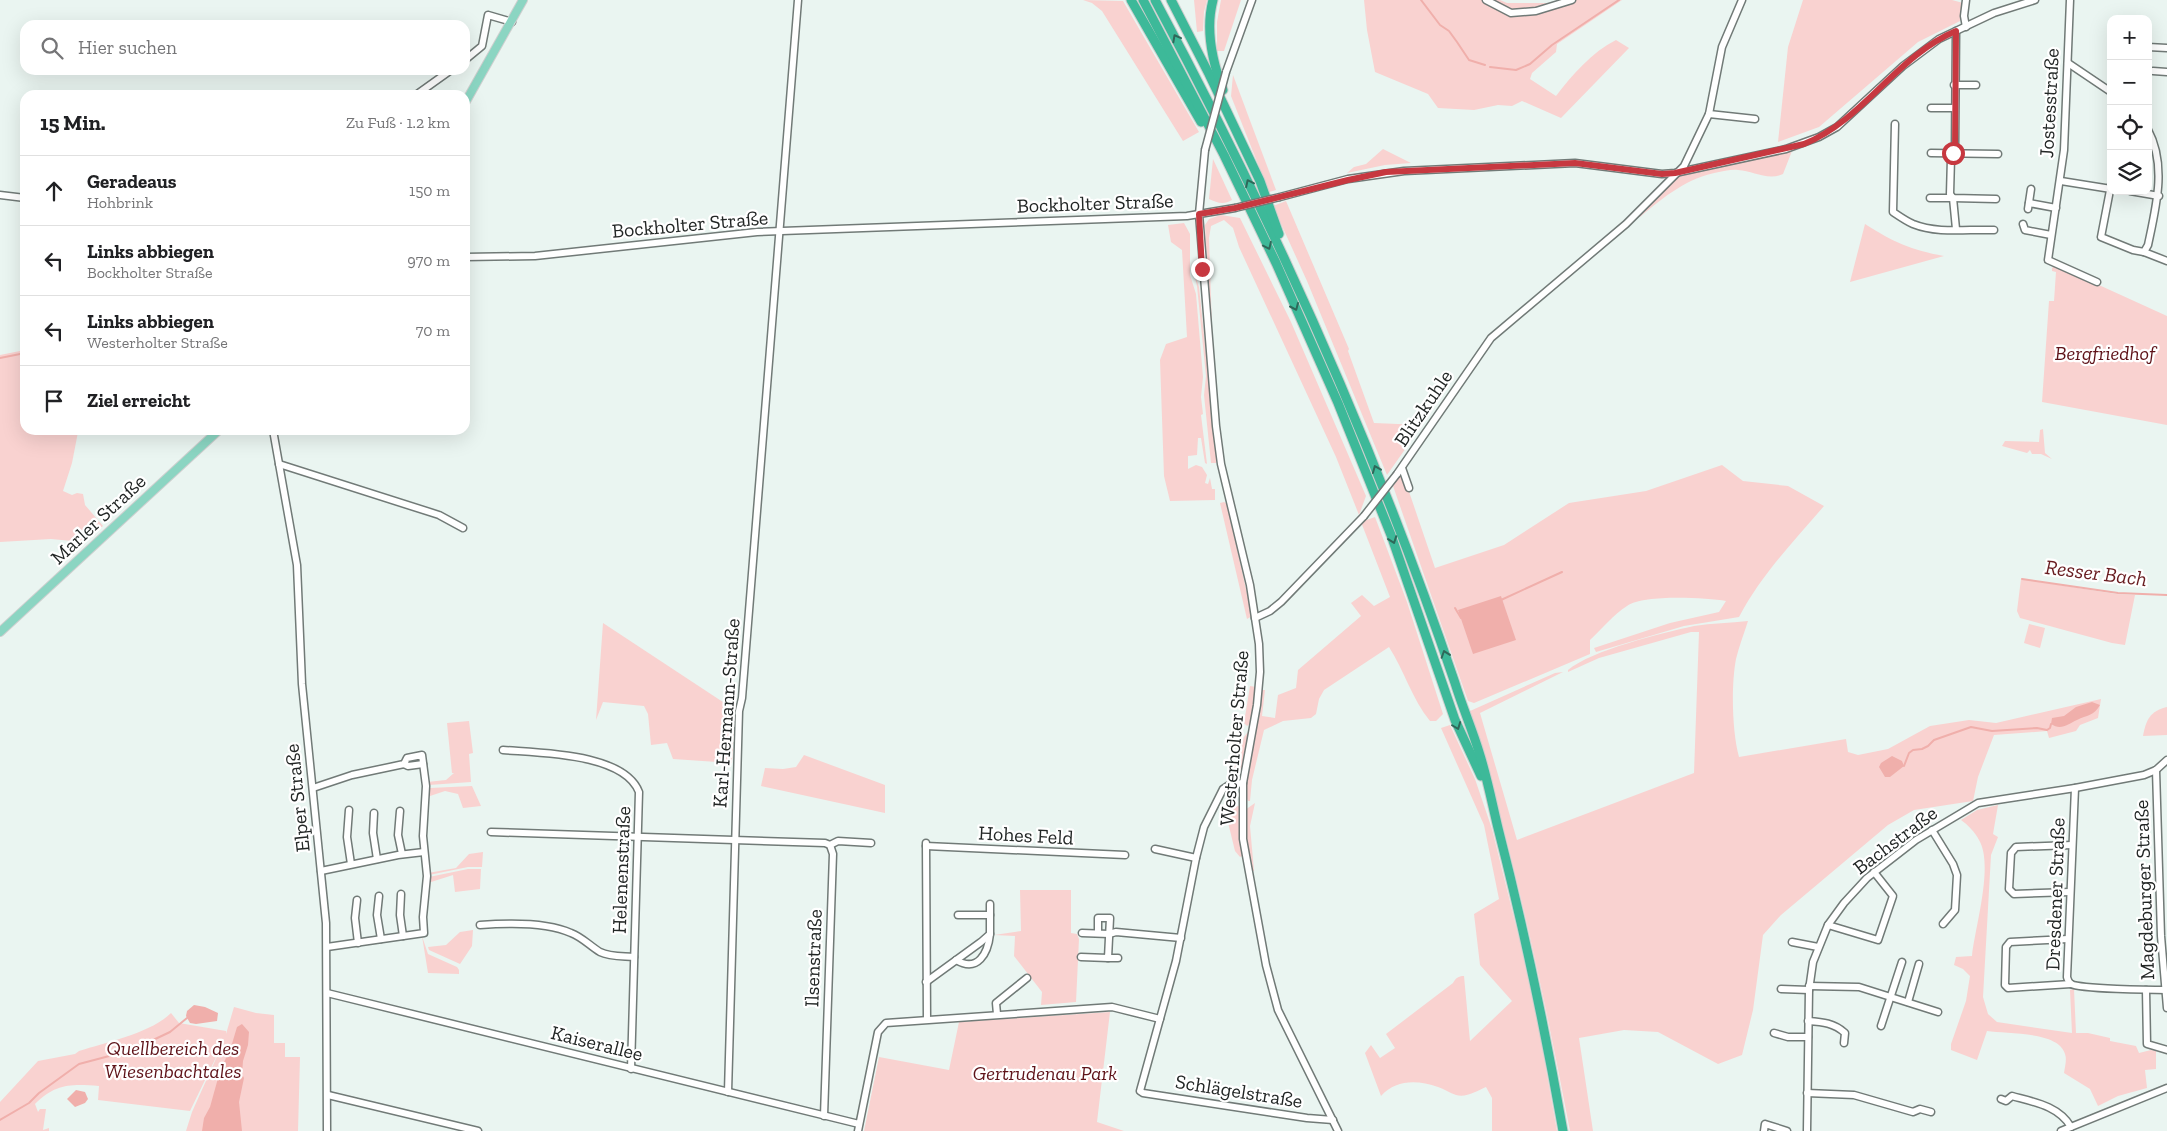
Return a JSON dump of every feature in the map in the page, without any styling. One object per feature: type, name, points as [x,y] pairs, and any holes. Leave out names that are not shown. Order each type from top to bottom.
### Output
[{"type":"highway","points":[[1126,0],[1134,13],[1140,17]]},
{"type":"highway","points":[[1131,0],[1213,145],[1224,155]]},
{"type":"highway","points":[[1143,0],[1224,155],[1276,263],[1338,403],[1391,535],[1455,720],[1478,767],[1492,804]]},
{"type":"highway","points":[[1156,0],[1208,100],[1286,259],[1337,374],[1423,591],[1480,753],[1523,923],[1547,1038],[1563,1131]]},
{"type":"highway","points":[[1171,0],[1260,181],[1286,259]]},
{"type":"highway","points":[[1213,0],[1209,24],[1210,47],[1215,69],[1235,128]]},
{"type":"main road","points":[[470,94],[523,0]]},
{"type":"main road","name":"Marler Straße","points":[[0,632],[214,435]]},
{"type":"street","name":"Karl-Hermann-Straße","points":[[728,1092],[739,711],[742,698],[798,0]]},
{"type":"street","name":"Westerholter Straße","points":[[1252,0],[1226,72],[1205,150],[1199,214],[1221,464],[1250,585],[1259,644],[1259,688],[1243,783],[1243,839],[1271,987],[1284,1023],[1338,1131]]},
{"type":"street","points":[[1486,0],[1511,13],[1536,11],[1572,0]]},
{"type":"street","name":"Blitzkuhle","points":[[1255,618],[1270,611],[1282,602],[1364,516],[1402,468],[1491,338],[1626,224],[1684,166],[1709,114],[1722,47],[1742,0]]},
{"type":"street","points":[[1966,0],[1964,16],[1966,27]]},
{"type":"street","name":"Bockholter Straße","points":[[470,257],[535,256],[718,235],[1199,214],[1235,208],[1386,172],[1575,163],[1662,174],[1675,173],[1786,148],[1820,137],[1837,126],[1911,60],[1939,39],[1994,14],[2035,0]]},
{"type":"street","name":"Jostesstraße","points":[[2070,0],[2061,181],[2048,260],[2097,282]]},
{"type":"street","points":[[470,56],[482,46],[488,15],[512,22]]},
{"type":"street","points":[[1956,31],[1954,85],[1955,149],[1951,158],[1950,194],[1953,198],[1956,229]]},
{"type":"street","points":[[2152,47],[2167,48]]},
{"type":"street","points":[[2068,63],[2107,89]]},
{"type":"street","points":[[2154,71],[2167,72]]},
{"type":"street","points":[[423,90],[444,75]]},
{"type":"street","points":[[1954,85],[1976,85]]},
{"type":"street","points":[[1931,108],[1954,108]]},
{"type":"street","points":[[1709,114],[1755,119]]},
{"type":"street","points":[[1895,124],[1893,212],[1912,224],[1943,231],[1956,229],[1994,230]]},
{"type":"street","points":[[2144,252],[2148,245],[2164,170],[2152,138]]},
{"type":"street","points":[[1931,153],[1998,154]]},
{"type":"street","points":[[2061,181],[2107,188]]},
{"type":"street","points":[[2031,189],[2029,206],[2056,208]]},
{"type":"street","points":[[0,195],[20,197]]},
{"type":"street","points":[[2109,195],[2100,236],[2132,250],[2144,252],[2167,261]]},
{"type":"street","points":[[2152,195],[2159,196]]},
{"type":"street","points":[[1930,198],[1996,199]]},
{"type":"street","points":[[2024,230],[2051,235]]},
{"type":"street","name":"Elper Straße","points":[[274,435],[297,565],[302,684],[327,948],[327,1131]]},
{"type":"street","points":[[279,464],[434,513],[463,528]]},
{"type":"street","points":[[1402,468],[1409,488]]},
{"type":"street","name":"Helenenstraße","points":[[503,750],[586,760],[620,771],[630,778],[639,792],[631,1069]]},
{"type":"street","points":[[313,788],[352,775],[404,764],[407,758],[422,755],[426,786],[422,836],[427,876],[423,917],[424,934],[327,948]]},
{"type":"street","name":"Bachstraße","points":[[1807,1131],[1809,988],[1818,947],[1828,925],[1844,903],[1874,872],[1932,830],[1978,803],[2144,775],[2156,770],[2167,760]]},
{"type":"street","name":"Magdeburger Straße","points":[[2156,770],[2167,1008]]},
{"type":"street","points":[[858,1128],[880,1027],[890,1022],[1112,1007],[1160,1019],[1181,938],[1196,858],[1204,827],[1222,790],[1229,785],[1243,783]]},
{"type":"street","name":"Dresdener Straße","points":[[2075,788],[2067,977],[2071,984],[2166,990]]},
{"type":"street","points":[[349,810],[347,837],[351,864]]},
{"type":"street","points":[[400,811],[398,835],[402,854]]},
{"type":"street","points":[[374,813],[373,833],[377,859]]},
{"type":"street","points":[[1932,830],[1953,864],[1957,875],[1955,910],[1943,924]]},
{"type":"street","points":[[491,832],[830,845],[838,841],[872,843]]},
{"type":"street","name":"Hohes Feld","points":[[927,1019],[926,844],[1125,855]]},
{"type":"street","name":"Ilsenstraße","points":[[824,1116],[833,854],[830,845]]},
{"type":"street","points":[[2070,892],[2014,894],[2009,889],[2011,853],[2016,847],[2072,845]]},
{"type":"street","points":[[1155,849],[1196,858]]},
{"type":"street","points":[[321,870],[402,854],[424,852]]},
{"type":"street","points":[[1828,925],[1878,940],[1893,896],[1874,872]]},
{"type":"street","points":[[401,894],[400,915],[403,936]]},
{"type":"street","points":[[379,896],[378,915],[381,939]]},
{"type":"street","points":[[357,900],[355,918],[358,943]]},
{"type":"street","points":[[956,960],[965,964],[978,961],[986,952],[990,934],[990,904]]},
{"type":"street","points":[[958,915],[990,915]]},
{"type":"street","points":[[1098,933],[1098,918],[1110,918],[1108,958]]},
{"type":"street","points":[[480,924],[516,924],[560,928],[580,937],[609,955],[634,957]]},
{"type":"street","points":[[1082,933],[1109,934],[1124,932],[1181,938]]},
{"type":"street","points":[[926,982],[990,934]]},
{"type":"street","points":[[2068,939],[2010,942],[2006,947],[2005,985],[2008,988],[2071,984]]},
{"type":"street","points":[[1792,942],[1818,947]]},
{"type":"street","points":[[1081,957],[1118,958]]},
{"type":"street","points":[[1880,1026],[1902,962]]},
{"type":"street","points":[[1908,1002],[1919,964]]},
{"type":"street","points":[[997,1014],[996,1003],[1027,978]]},
{"type":"street","points":[[1781,990],[1859,988],[1938,1012]]},
{"type":"street","points":[[2146,990],[2148,1044],[2167,1050]]},
{"type":"street","name":"Kaiserallee","points":[[327,993],[824,1116],[858,1128]]},
{"type":"street","name":"Schlägelstraße","points":[[1160,1019],[1140,1091],[1143,1093],[1307,1118],[1333,1120]]},
{"type":"street","points":[[1808,1021],[1838,1026],[1845,1033],[1844,1043]]},
{"type":"street","points":[[1774,1033],[1788,1037],[1808,1037]]},
{"type":"street","points":[[2061,1131],[2167,1088]]},
{"type":"street","points":[[1807,1093],[1854,1095],[1913,1112],[1920,1109],[1931,1112]]},
{"type":"street","points":[[328,1095],[478,1131]]},
{"type":"street","points":[[2001,1099],[2006,1101],[2012,1096],[2041,1104],[2065,1117],[2071,1127]]},
{"type":"street","points":[[1764,1131],[1765,1124],[1787,1131]]},
{"type":"green space","points":[[1083,0],[1123,1],[1199,132],[1183,141],[1102,11],[1092,3]]},
{"type":"green space","points":[[1194,0],[1207,0],[1203,31],[1197,32]]},
{"type":"green space","points":[[1221,0],[1241,0],[1224,51],[1217,51],[1217,22]]},
{"type":"green space","points":[[1364,0],[1500,0],[1507,3],[1556,3],[1564,0],[1622,0],[1557,44],[1556,52],[1532,73],[1530,79],[1556,96],[1583,65],[1607,45],[1616,40],[1629,48],[1561,118],[1522,101],[1512,106],[1498,105],[1474,110],[1438,108],[1428,94],[1375,72],[1367,30]]},
{"type":"green space","points":[[1803,0],[1952,0],[1963,3],[1960,21],[1918,42],[1819,127],[1778,142],[1788,47]]},
{"type":"green space","points":[[1233,75],[1276,190],[1269,192],[1231,96]]},
{"type":"green space","points":[[1383,149],[1411,163],[1385,165],[1347,173],[1354,167],[1366,164]]},
{"type":"green space","points":[[1792,151],[1783,174],[1766,176],[1733,170],[1707,175],[1677,189],[1640,217],[1638,214],[1678,176]]},
{"type":"green space","points":[[1213,159],[1232,200],[1226,203],[1215,202],[1209,199]]},
{"type":"green space","points":[[1286,201],[1349,349],[1348,351],[1374,423],[1422,425],[1387,475],[1307,281],[1273,206]]},
{"type":"green space","points":[[1221,215],[1240,218],[1291,322],[1366,496],[1359,515],[1336,457],[1239,247],[1233,228],[1224,220],[1211,226],[1209,238],[1212,329],[1210,330],[1205,225],[1209,219]]},
{"type":"green space","points":[[1184,223],[1190,234],[1190,275],[1196,294],[1203,377],[1201,397],[1203,414],[1201,415],[1207,464],[1205,463],[1201,438],[1198,438],[1197,455],[1188,456],[1188,469],[1196,465],[1202,467],[1207,475],[1205,483],[1208,484],[1210,478],[1212,489],[1215,489],[1215,500],[1170,501],[1164,476],[1160,360],[1166,344],[1187,337],[1182,250],[1171,242],[1168,225]]},
{"type":"green space","points":[[1865,224],[1903,244],[1944,256],[1850,282]]},
{"type":"green space","name":"Bergfriedhof","points":[[2055,265],[2167,316],[2167,425],[2042,402],[2049,301],[2054,301],[2056,272],[2052,271],[2052,268]]},
{"type":"green space","points":[[1194,272],[1199,287],[1216,463],[1211,463],[1204,395],[1206,376]]},
{"type":"green space","points":[[20,351],[20,435],[77,435],[72,463],[63,491],[72,495],[77,493],[83,494],[85,505],[103,526],[83,542],[51,539],[0,542],[0,355]]},
{"type":"green space","points":[[2043,429],[2045,453],[2052,459],[2041,454],[2032,454],[2030,450],[2027,453],[2002,446],[2005,441],[2039,442],[2040,430]]},
{"type":"green space","points":[[1722,465],[1743,481],[1788,486],[1824,506],[1757,587],[1739,617],[1684,626],[1596,652],[1594,648],[1670,623],[1719,612],[1726,601],[1661,598],[1636,602],[1617,614],[1590,640],[1590,654],[1474,703],[1468,701],[1393,486],[1400,474],[1403,474],[1435,568],[1504,545],[1569,503],[1646,491]]},
{"type":"green space","points":[[1224,502],[1227,504],[1252,616],[1247,619],[1220,503]]},
{"type":"green space","points":[[1375,517],[1407,602],[1443,714],[1436,721],[1430,721],[1418,703],[1389,647],[1324,690],[1319,699],[1316,714],[1311,718],[1283,721],[1264,730],[1252,780],[1250,801],[1248,801],[1247,782],[1249,766],[1262,690],[1265,690],[1262,716],[1275,718],[1278,695],[1296,688],[1298,670],[1361,616],[1351,603],[1362,595],[1374,606],[1390,597],[1361,522]]},
{"type":"green space","points":[[2021,579],[2116,594],[2135,595],[2125,645],[2020,618],[2017,611]]},
{"type":"green space","points":[[1748,621],[1736,659],[1733,682],[1734,722],[1739,757],[1846,739],[1848,752],[1858,755],[1888,749],[1930,726],[1969,720],[1996,723],[2101,699],[2098,718],[2080,725],[2076,731],[2049,738],[2047,731],[1994,735],[1978,777],[1973,801],[1914,810],[1888,825],[1781,915],[1763,935],[1753,1010],[1742,1055],[1718,1064],[1658,1032],[1624,1030],[1579,1038],[1593,1131],[1570,1131],[1526,920],[1500,815],[1470,711],[1555,673],[1563,672],[1480,713],[1517,840],[1694,773],[1699,632],[1691,632],[1599,658],[1568,672],[1568,670],[1610,649],[1646,638],[1694,626]]},
{"type":"green space","points":[[603,623],[735,710],[732,763],[673,759],[667,743],[651,745],[648,714],[644,706],[603,702],[596,720]]},
{"type":"green space","points":[[2029,624],[2045,628],[2040,648],[2024,643]]},
{"type":"green space","points":[[1250,686],[1256,687],[1251,723],[1247,726],[1244,723]]},
{"type":"green space","points":[[2167,707],[2167,735],[2143,736],[2150,717],[2156,711]]},
{"type":"green space","points":[[469,721],[473,753],[469,754],[471,782],[429,785],[427,782],[446,780],[454,773],[452,773],[447,723]]},
{"type":"green space","points":[[1450,725],[1475,779],[1492,829],[1538,1024],[1557,1131],[1492,1131],[1492,1098],[1486,1087],[1471,1094],[1460,1096],[1440,1088],[1415,1082],[1393,1086],[1381,1096],[1365,1053],[1371,1045],[1380,1058],[1395,1048],[1386,1034],[1459,977],[1464,976],[1470,1041],[1512,1001],[1480,965],[1474,914],[1499,899],[1484,825],[1441,728]]},
{"type":"green space","points":[[1248,732],[1248,744],[1243,765],[1232,780],[1231,776],[1244,737]]},
{"type":"green space","points":[[804,755],[885,785],[885,813],[761,786],[765,768],[783,769],[796,767]]},
{"type":"green space","points":[[472,786],[481,806],[463,808],[458,794],[445,791],[427,797],[430,788]]},
{"type":"green space","points":[[1255,803],[1250,826],[1254,871],[1251,871],[1246,836],[1245,810]]},
{"type":"green space","points":[[1998,805],[1993,834],[1998,837],[1991,855],[1983,997],[1988,1014],[1997,1022],[2072,1033],[2070,990],[2074,989],[2076,1033],[2088,1033],[2110,1038],[2110,1041],[2136,1046],[2139,1053],[2151,1050],[2156,1051],[2156,1069],[2145,1070],[2147,1088],[2118,1096],[2098,1106],[2090,1089],[2064,1073],[2066,1056],[2061,1047],[2043,1037],[1987,1031],[1977,1060],[1951,1050],[1951,1044],[1966,1001],[1970,976],[1963,969],[1954,965],[1956,957],[1972,956],[1985,865],[1979,840],[1961,820],[1977,810]]},
{"type":"green space","points":[[1239,806],[1242,856],[1240,857],[1235,851],[1225,810],[1226,807]]},
{"type":"green space","points":[[483,852],[482,867],[468,867],[429,875],[428,873],[456,868],[469,854]]},
{"type":"green space","points":[[468,869],[481,869],[480,889],[455,892],[453,875],[428,883],[429,877]]},
{"type":"green space","points":[[1020,890],[1071,890],[1071,933],[1077,934],[1079,939],[1076,1002],[1041,1005],[1042,992],[1014,956],[1015,936],[994,935],[1021,931]]},
{"type":"green space","points":[[473,930],[472,946],[460,964],[429,950],[428,947],[446,945],[460,932]]},
{"type":"green space","points":[[422,936],[428,954],[457,967],[459,974],[428,973]]},
{"type":"green space","name":"Quellbereich des Wiesenbachtales","points":[[234,1007],[256,1013],[274,1015],[274,1043],[285,1043],[285,1057],[300,1057],[298,1131],[186,1131],[192,1112],[223,1043],[190,1111],[98,1100],[99,1086],[72,1085],[50,1092],[35,1104],[38,1112],[40,1109],[46,1109],[43,1130],[49,1128],[49,1131],[0,1131],[0,1102],[38,1061],[75,1054],[79,1051],[128,1036],[152,1026],[171,1013],[179,1023],[226,1031],[226,1034]]},
{"type":"green space","name":"Gertrudenau Park","points":[[1110,1012],[1097,1122],[1124,1131],[864,1131],[879,1057],[949,1070],[959,1022]]},
{"type":"shaded area","points":[[1501,596],[1516,640],[1473,654],[1458,610]]},
{"type":"shaded area","points":[[2092,702],[2100,705],[2090,715],[2064,726],[2058,727],[2051,724],[2052,718],[2064,716],[2076,707]]},
{"type":"shaded area","points":[[1892,756],[1902,761],[1904,766],[1890,777],[1885,777],[1879,767],[1881,763]]},
{"type":"shaded area","points":[[194,1005],[205,1007],[218,1013],[217,1021],[190,1023],[186,1016],[187,1011]]},
{"type":"shaded area","points":[[242,1024],[249,1032],[248,1045],[243,1061],[242,1074],[244,1078],[239,1102],[242,1131],[202,1131],[204,1118],[210,1107],[220,1071],[231,1047],[237,1027]]},
{"type":"shaded area","points":[[76,1090],[85,1092],[88,1099],[85,1103],[75,1107],[67,1099]]},
{"type":"waterway","points":[[1421,0],[1440,25],[1449,31],[1469,60],[1485,65]]},
{"type":"waterway","points":[[1490,67],[1516,70],[1530,64],[1552,45],[1619,0]]},
{"type":"waterway","points":[[0,358],[20,354]]},
{"type":"waterway","points":[[1501,600],[1562,572]]},
{"type":"waterway","name":"Resser Bach","points":[[2022,579],[2118,593],[2167,595]]},
{"type":"waterway","points":[[1455,608],[1461,618]]},
{"type":"waterway","points":[[1904,766],[1909,753],[1913,750],[1922,749],[1934,740],[1971,727],[1992,731],[2037,728],[2047,730],[2051,724]]},
{"type":"waterway","points":[[0,1120],[29,1103],[39,1093],[79,1064],[132,1050],[170,1032],[187,1018]]},
{"type":"route","points":[[1202,269],[1199,214],[1235,208],[1386,172],[1575,163],[1596,164],[1662,174],[1675,173],[1804,144],[1820,137],[1837,126],[1903,66],[1939,39],[1956,31],[1955,149],[1953,153]]}]
